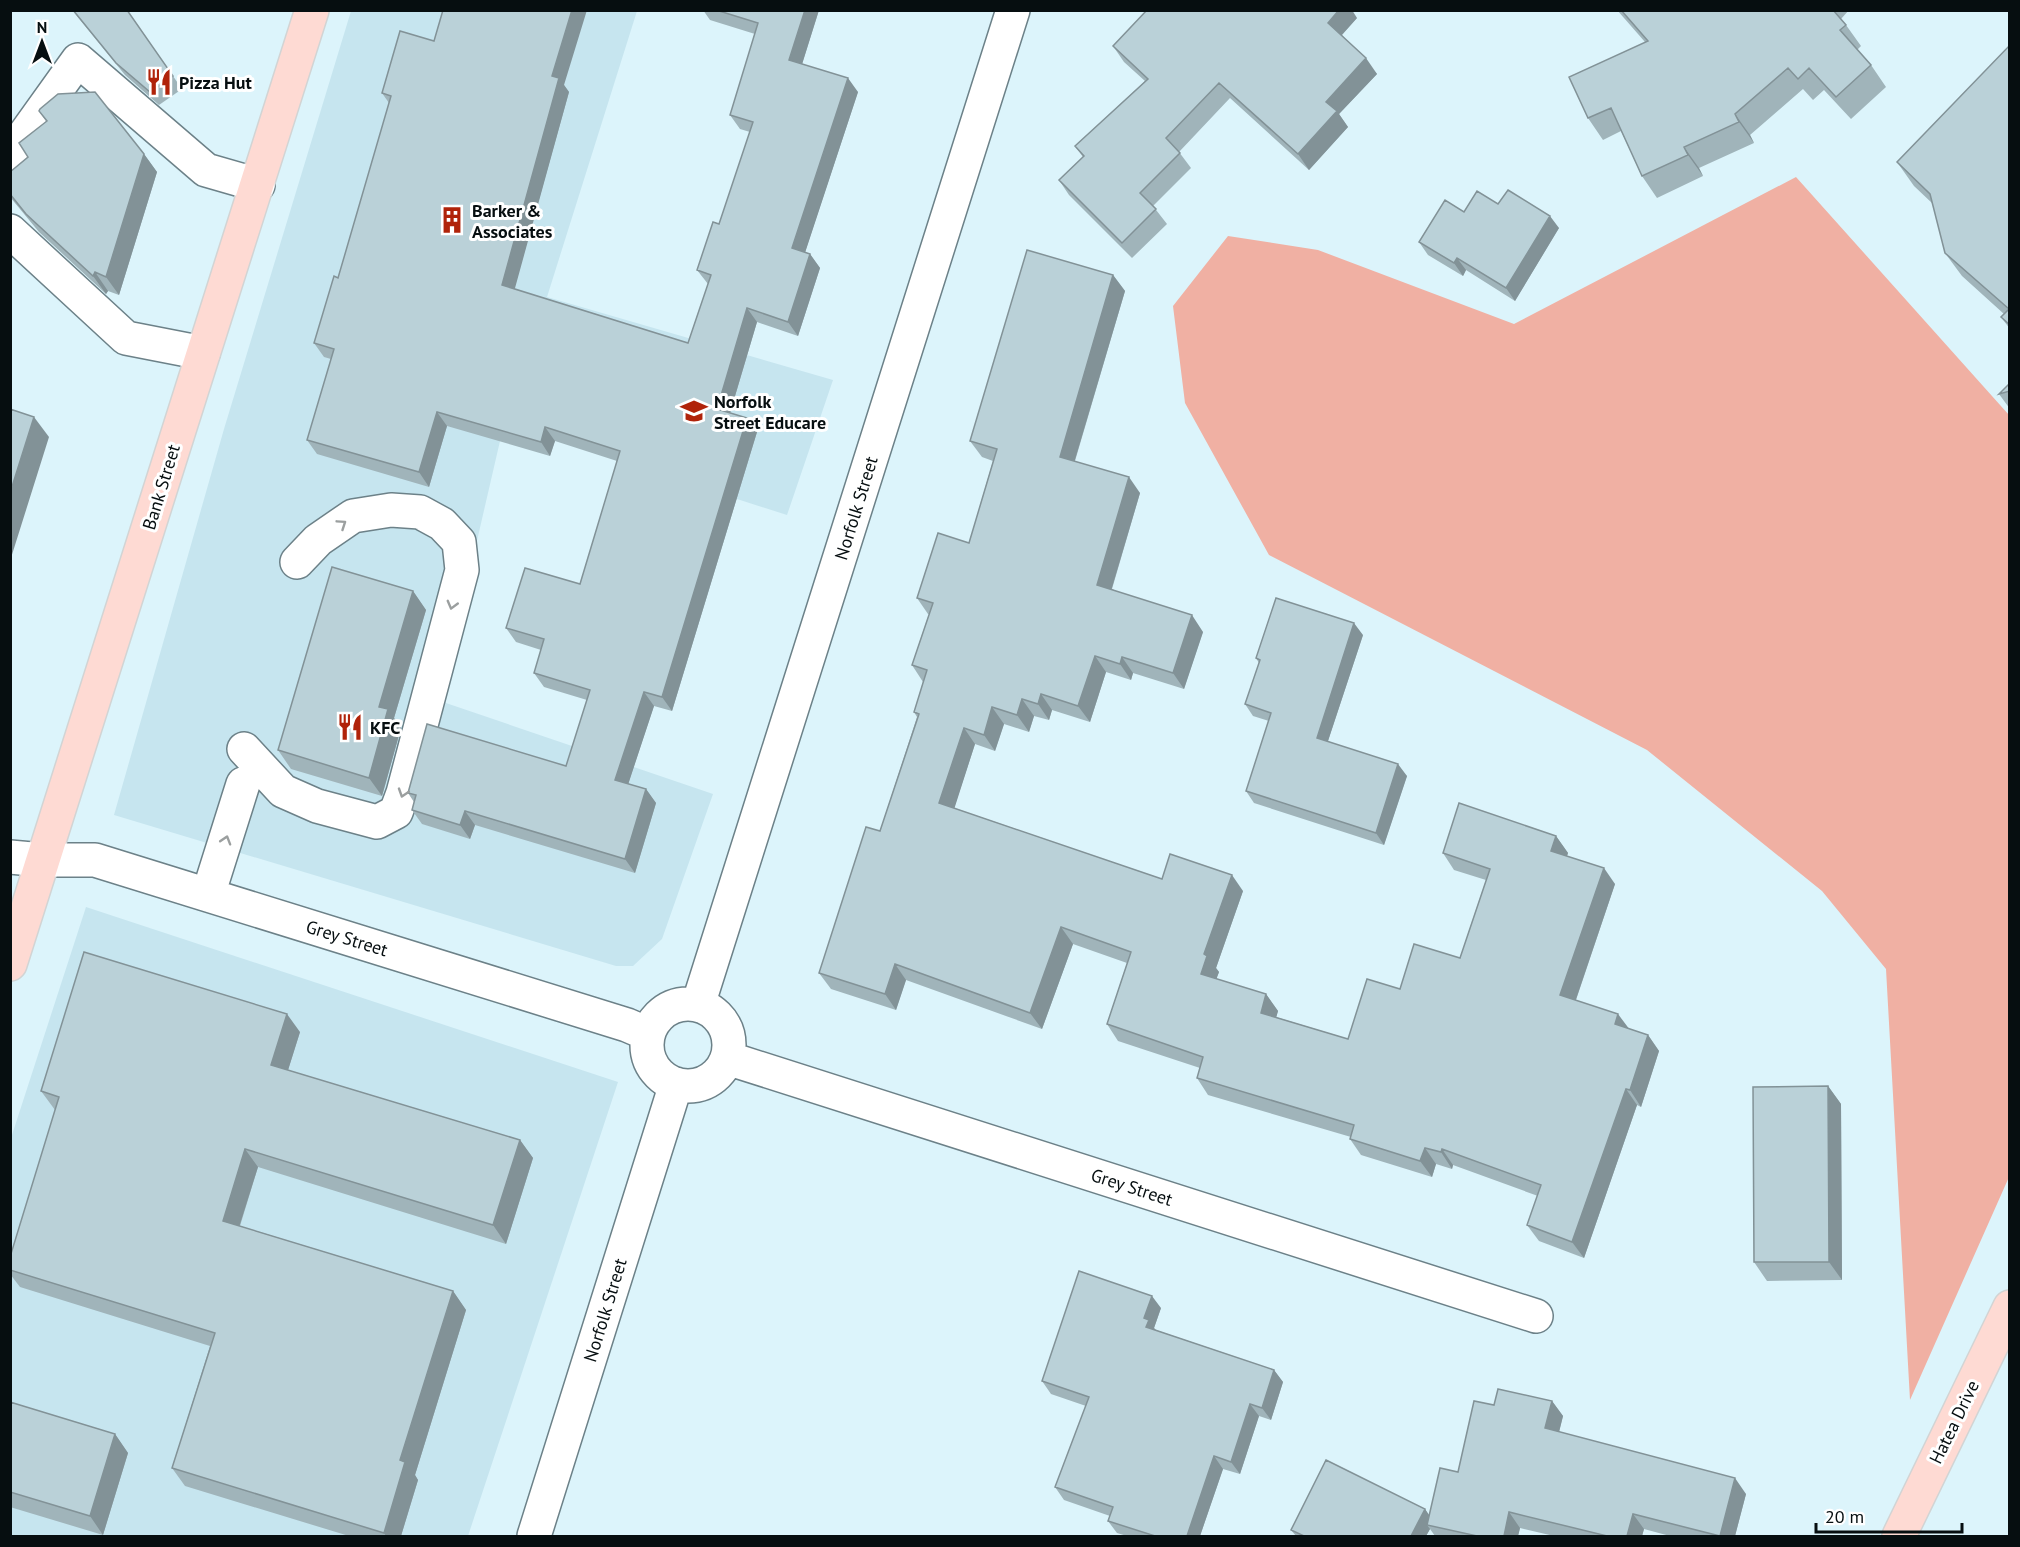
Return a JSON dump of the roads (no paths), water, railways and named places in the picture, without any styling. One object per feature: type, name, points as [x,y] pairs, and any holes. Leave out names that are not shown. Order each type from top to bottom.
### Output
[{"type":"main road","name":"Bank Street","points":[[10,964],[312,10]]},
{"type":"main road","name":"Hatea Drive","points":[[1899,1536],[2010,1307]]},
{"type":"street","name":"Norfolk Street","points":[[698,1005],[1013,10]]},
{"type":"street","points":[[10,155],[78,60],[206,170],[258,185]]},
{"type":"street","points":[[10,231],[126,338],[202,353]]},
{"type":"street","points":[[244,749],[283,791],[317,806],[378,822],[396,812],[462,570],[459,542],[442,524],[420,512],[391,510],[352,516],[318,540],[297,561]]},
{"type":"street","points":[[208,895],[243,784]]},
{"type":"street","name":"Grey Street","points":[[10,857],[43,860],[95,860],[648,1034]]},
{"type":"street","points":[[685,1003],[698,1005],[711,1010],[721,1020],[727,1031],[729,1045],[727,1058],[722,1070],[701,1084],[688,1086],[676,1084],[655,1070],[646,1046],[648,1034],[662,1013],[685,1003]]},
{"type":"street","name":"Grey Street","points":[[727,1058],[1536,1316]]},
{"type":"street","name":"Norfolk Street","points":[[534,1536],[676,1084]]},
{"type":"place","name":"Pizza Hut","points":[[159,82]]},
{"type":"place","name":"Barker & Associates","points":[[452,220]]},
{"type":"place","name":"Norfolk Street Educare","points":[[694,411]]},
{"type":"place","name":"KFC","points":[[350,727]]}]
